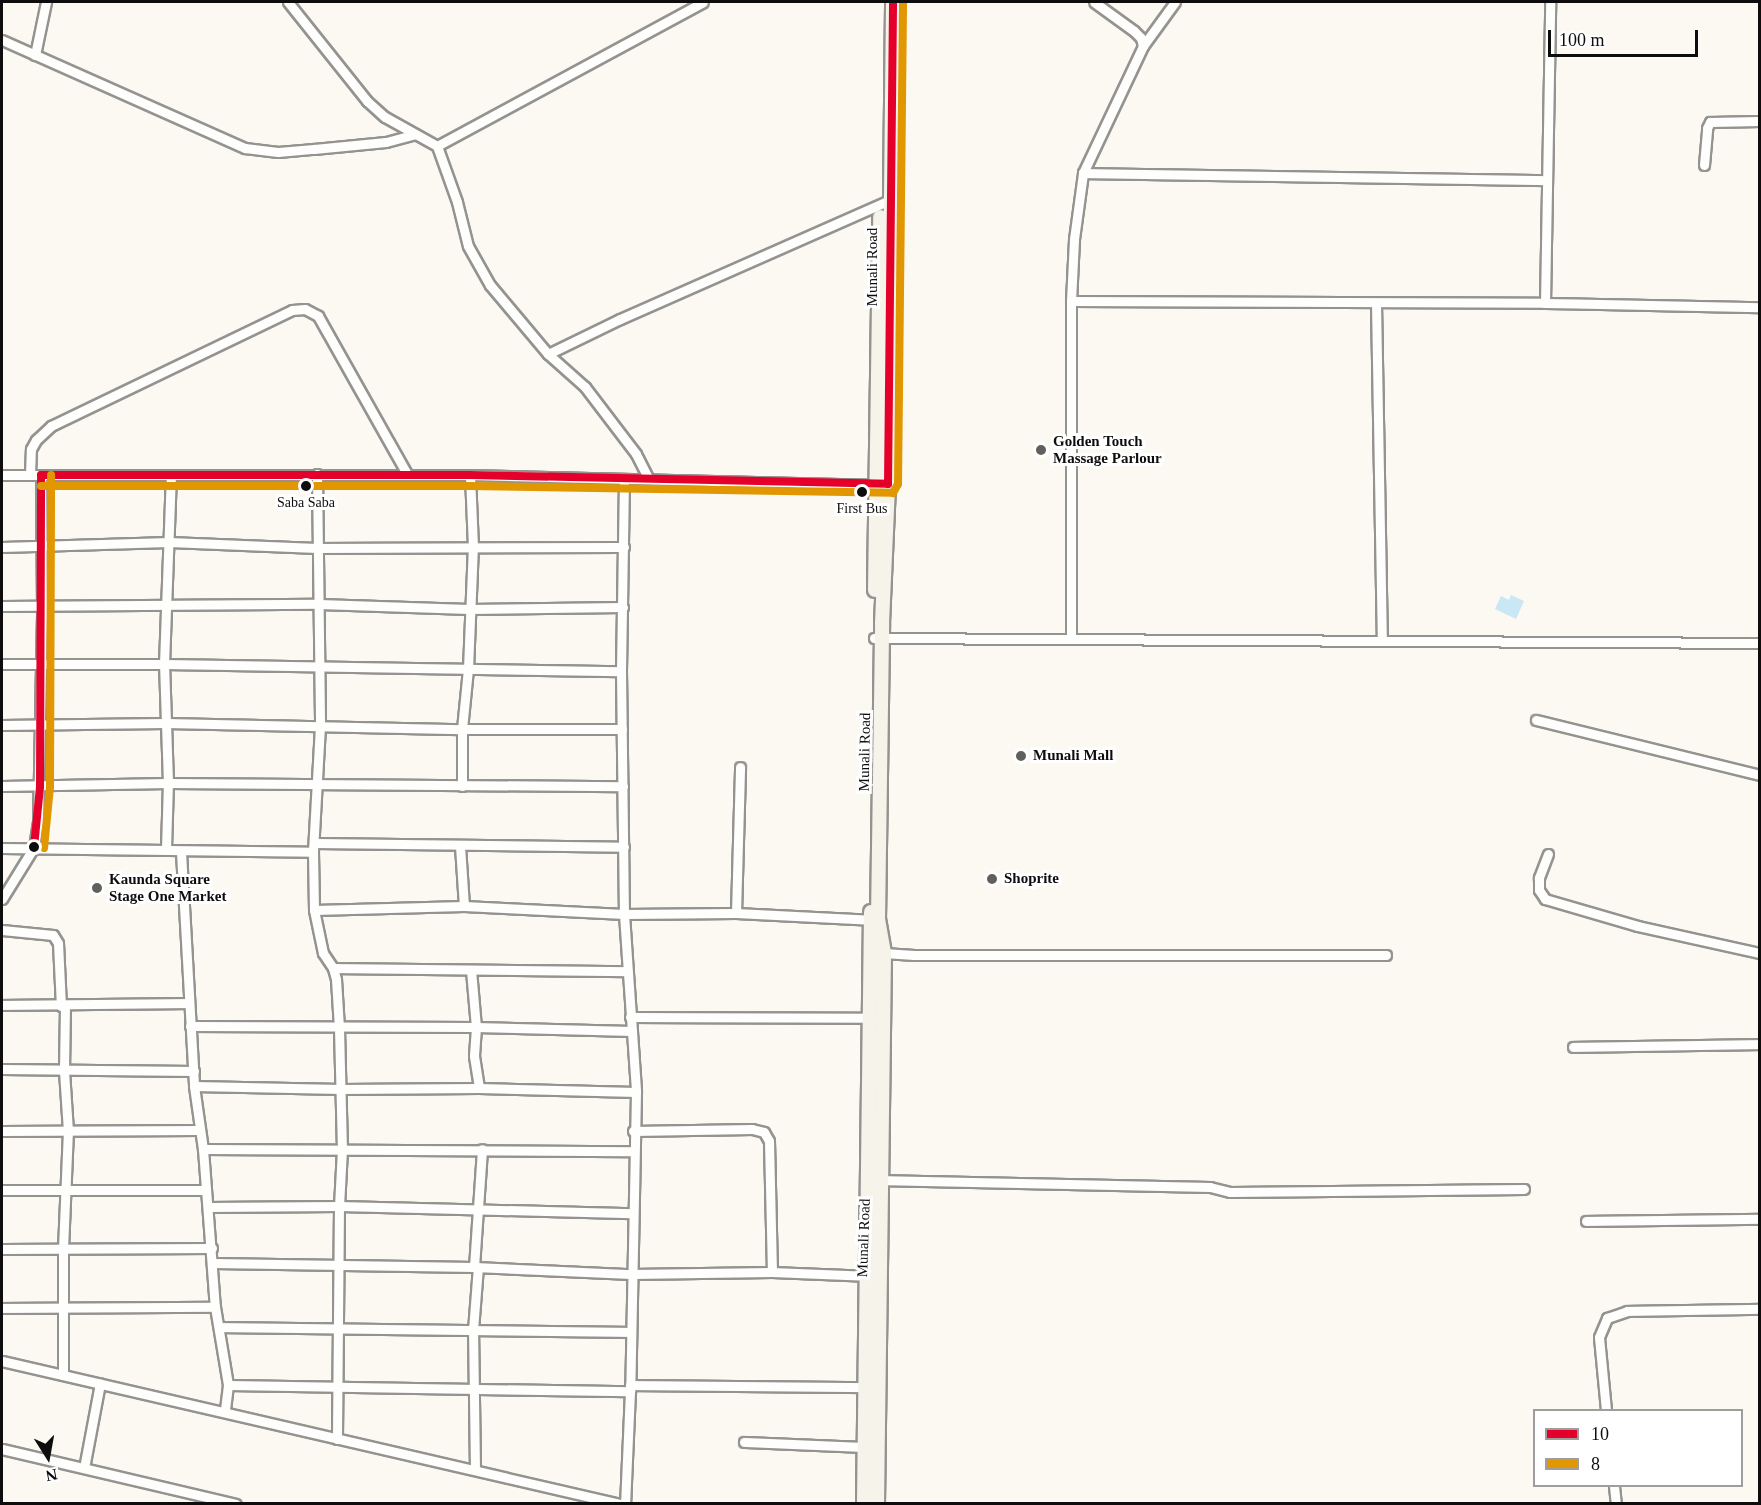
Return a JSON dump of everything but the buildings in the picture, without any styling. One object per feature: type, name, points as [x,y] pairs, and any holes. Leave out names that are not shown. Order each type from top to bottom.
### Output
[{"type":"main road","name":"Munali Road","points":[[877,1503],[871,1387],[875,1179],[874,920],[885,202],[884,2]]},
{"type":"main road","name":"Munali Road","points":[[885,202],[893,2]]},
{"type":"main road","name":"Munali Road","points":[[874,920],[884,953],[876,1018]]},
{"type":"main road","name":"Munali Road","points":[[864,1503],[865,1447],[871,1387]]},
{"type":"street","points":[[35,55],[46,2]]},
{"type":"street","points":[[288,2],[367,101],[385,117],[437,146],[457,202],[468,246],[489,285],[548,354],[585,387],[636,454],[649,479]]},
{"type":"street","points":[[437,146],[703,2]]},
{"type":"street","points":[[1094,2],[1134,31],[1141,38],[1143,46]]},
{"type":"street","points":[[1071,637],[1071,301],[1074,239],[1083,173],[1143,46],[1175,2]]},
{"type":"street","points":[[1545,303],[1550,2]]},
{"type":"street","points":[[2,40],[246,148],[278,152],[386,142],[415,134]]},
{"type":"street","points":[[1704,165],[1706,135],[1710,122],[1760,121]]},
{"type":"street","points":[[1083,173],[1547,180]]},
{"type":"street","points":[[548,354],[620,319],[769,256],[885,202]]},
{"type":"street","points":[[1071,301],[1545,303],[1760,307]]},
{"type":"street","points":[[1376,303],[1382,639]]},
{"type":"street","points":[[30,475],[32,449],[36,440],[51,426],[292,310],[305,309],[318,316],[407,474]]},
{"type":"street","points":[[317,474],[320,726],[314,847],[314,910],[323,952],[333,968],[339,1028],[342,1149],[339,1206],[337,1439]]},
{"type":"street","points":[[2,475],[407,474],[881,484]]},
{"type":"street","points":[[2,899],[34,847],[40,786],[41,475]]},
{"type":"street","points":[[462,786],[462,729],[468,669],[473,547],[470,475]]},
{"type":"street","points":[[166,849],[168,783],[164,664],[171,476]]},
{"type":"street","points":[[624,479],[621,671],[624,915],[636,1092],[633,1131],[630,1388],[625,1503]]},
{"type":"street","points":[[2,548],[169,542],[317,548],[624,547]]},
{"type":"street","points":[[2,606],[319,604],[469,609],[623,607]]},
{"type":"street","points":[[879,638],[1071,637],[1760,643]]},
{"type":"street","points":[[2,664],[320,665],[621,671]]},
{"type":"street","points":[[1536,720],[1760,775]]},
{"type":"street","points":[[2,725],[166,723],[462,729],[622,729]]},
{"type":"street","points":[[736,913],[741,767]]},
{"type":"street","points":[[2,786],[168,783],[318,786],[623,786]]},
{"type":"street","points":[[460,846],[464,906]]},
{"type":"street","points":[[2,848],[166,849],[181,852],[314,847],[624,847]]},
{"type":"street","points":[[181,852],[194,1086],[203,1149],[215,1307],[228,1385],[225,1411]]},
{"type":"street","points":[[1548,854],[1539,878],[1539,890],[1545,899],[1638,926],[1760,953]]},
{"type":"street","points":[[314,910],[464,906],[624,915],[736,913],[874,920]]},
{"type":"street","points":[[2,930],[53,935],[58,943],[68,1131],[63,1250],[63,1375]]},
{"type":"street","points":[[884,953],[914,955],[1386,955]]},
{"type":"street","points":[[333,968],[627,971]]},
{"type":"street","points":[[471,970],[476,1027],[474,1056],[479,1088]]},
{"type":"street","points":[[2,1005],[188,1003]]},
{"type":"street","points":[[630,1017],[876,1018]]},
{"type":"street","points":[[190,1026],[476,1027],[632,1031]]},
{"type":"street","points":[[1572,1047],[1760,1044]]},
{"type":"street","points":[[2,1069],[194,1071]]},
{"type":"street","points":[[194,1086],[341,1089],[479,1088],[636,1092]]},
{"type":"street","points":[[633,1131],[752,1129],[764,1132],[769,1141],[772,1272]]},
{"type":"street","points":[[2,1131],[200,1130]]},
{"type":"street","points":[[203,1149],[633,1151]]},
{"type":"street","points":[[475,1470],[473,1330],[482,1149]]},
{"type":"street","points":[[875,1179],[1210,1187],[1230,1192],[1524,1189]]},
{"type":"street","points":[[2,1190],[206,1190]]},
{"type":"street","points":[[208,1207],[339,1206],[633,1214]]},
{"type":"street","points":[[1586,1221],[1760,1219]]},
{"type":"street","points":[[2,1249],[212,1248]]},
{"type":"street","points":[[213,1263],[476,1267],[631,1274],[772,1272],[873,1277]]},
{"type":"street","points":[[2,1308],[215,1307]]},
{"type":"street","points":[[1606,1409],[1599,1337],[1607,1318],[1627,1311],[1760,1309]]},
{"type":"street","points":[[219,1327],[631,1332]]},
{"type":"street","points":[[2,1361],[620,1503]]},
{"type":"street","points":[[84,1468],[100,1383]]},
{"type":"street","points":[[228,1385],[475,1390],[871,1387]]},
{"type":"street","points":[[744,1442],[865,1447]]},
{"type":"street","points":[[2,1449],[236,1503]]},
{"type":"street","points":[[1614,1487],[1616,1503]]},
{"type":"water","points":[[1511,595],[1524,601],[1516,619],[1495,609],[1501,596],[1509,600]]},
{"type":"transit line","name":"10","points":[[41,475],[470,475],[888,484],[893,2]]},
{"type":"transit line","name":"8","points":[[41,486],[470,486],[893,493],[898,484],[903,2]]},
{"type":"transit line","name":"10","points":[[34,847],[40,787],[41,475]]},
{"type":"transit line","name":"8","points":[[44,848],[50,787],[51,475]]},
{"type":"place","name":"Golden Touch Massage Parlour","points":[[1041,450]]},
{"type":"place","name":"Saba Saba","points":[[306,486]]},
{"type":"place","name":"First Bus","points":[[862,492]]},
{"type":"place","name":"Munali Mall","points":[[1021,756]]},
{"type":"place","name":"Shoprite","points":[[992,879]]},
{"type":"place","name":"Kaunda Square Stage One Market","points":[[97,888]]}]
